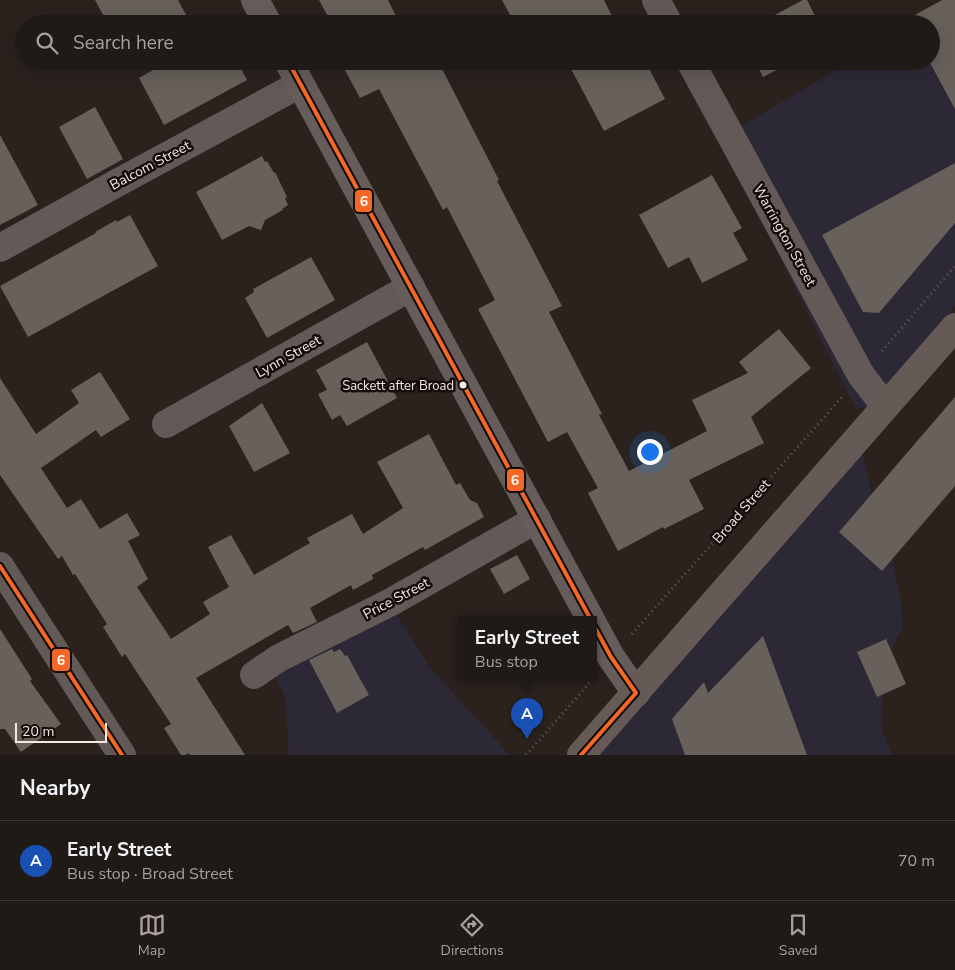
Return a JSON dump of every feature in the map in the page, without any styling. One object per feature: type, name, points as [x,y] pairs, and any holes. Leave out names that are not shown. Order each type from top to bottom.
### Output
[{"type":"main road","points":[[581,755],[955,327]]},
{"type":"street","points":[[255,0],[263,15]]},
{"type":"street","points":[[656,0],[664,15]]},
{"type":"street","name":"Warrington Street","points":[[695,70],[861,375],[885,406]]},
{"type":"street","points":[[294,73],[589,616]]},
{"type":"street","name":"Balcom Street","points":[[0,248],[117,183],[294,73]]},
{"type":"street","name":"Lynn Street","points":[[166,424],[410,287]]},
{"type":"street","name":"Price Street","points":[[254,675],[279,658],[391,602],[536,519]]},
{"type":"street","points":[[0,566],[122,755]]},
{"type":"street","points":[[597,631],[611,657],[636,693]]},
{"type":"path","name":"Broad Street","points":[[597,673],[955,266]]},
{"type":"path","name":"Broad Street","points":[[526,755],[590,681]]},
{"type":"shaded area","points":[[955,0],[955,305],[951,310],[952,323],[937,327],[866,407],[856,409],[720,139],[836,70],[940,70],[940,38]]},
{"type":"shaded area","points":[[856,420],[873,500],[889,546],[900,595],[903,628],[890,651],[881,718],[883,733],[892,755],[566,755]]},
{"type":"shaded area","points":[[392,607],[431,669],[510,755],[289,755],[285,697],[274,673]]},
{"type":"building","points":[[95,0],[178,0],[186,15],[103,15]]},
{"type":"building","points":[[319,0],[388,0],[396,15],[327,15]]},
{"type":"building","points":[[502,0],[604,0],[612,15],[510,15]]},
{"type":"building","points":[[803,0],[807,0],[814,15],[775,15]]},
{"type":"building","points":[[942,0],[955,0],[955,109],[934,70],[940,70],[940,15],[915,15]]},
{"type":"building","points":[[153,70],[242,70],[247,80],[164,125],[139,78]]},
{"type":"building","points":[[345,70],[443,70],[499,180],[497,181],[562,306],[549,312],[602,414],[599,415],[629,471],[707,431],[692,400],[748,373],[739,362],[779,329],[811,368],[751,417],[764,443],[689,480],[704,509],[664,529],[663,527],[618,551],[588,493],[598,488],[567,432],[548,442],[478,309],[495,300],[447,207],[443,210],[379,89],[360,98]]},
{"type":"building","points":[[572,70],[650,70],[665,99],[604,131]]},
{"type":"building","points":[[760,70],[777,70],[763,77]]},
{"type":"building","points":[[95,107],[123,159],[87,179],[59,127]]},
{"type":"building","points":[[0,135],[38,205],[0,225]]},
{"type":"building","points":[[262,156],[275,172],[287,197],[285,198],[288,205],[265,220],[261,230],[249,226],[222,240],[196,192]]},
{"type":"building","points":[[955,163],[955,223],[879,313],[863,312],[822,235]]},
{"type":"building","points":[[712,175],[742,228],[733,233],[748,260],[702,283],[689,257],[668,268],[639,215]]},
{"type":"building","points":[[130,215],[158,266],[28,337],[0,286],[116,220],[117,222]]},
{"type":"building","points":[[311,257],[335,300],[267,338],[245,298],[254,292],[253,289]]},
{"type":"building","points":[[367,342],[397,398],[347,426],[340,415],[332,420],[318,394],[327,390],[316,370]]},
{"type":"building","points":[[100,372],[130,419],[101,437],[96,430],[41,468],[67,508],[81,499],[100,529],[127,513],[140,535],[128,541],[148,579],[137,587],[171,639],[210,614],[203,602],[229,587],[208,547],[231,535],[254,575],[310,543],[307,538],[352,514],[363,534],[403,508],[377,462],[429,434],[456,485],[460,483],[470,500],[477,503],[484,517],[425,550],[423,547],[372,575],[373,579],[353,590],[351,585],[310,608],[317,622],[293,633],[288,625],[196,678],[245,755],[190,755],[189,753],[181,755],[164,728],[171,724],[125,654],[122,657],[103,627],[107,624],[75,574],[73,575],[62,556],[58,559],[0,475],[0,378],[36,434],[79,403],[71,390]]},
{"type":"building","points":[[955,397],[955,486],[882,571],[839,532]]},
{"type":"building","points":[[262,403],[290,453],[254,472],[229,426]]},
{"type":"building","points":[[517,555],[530,579],[504,594],[490,569]]},
{"type":"building","points":[[0,629],[32,679],[30,681],[61,724],[21,752],[5,729],[0,729]]},
{"type":"building","points":[[763,636],[807,755],[685,755],[672,719],[704,682],[708,693]]},
{"type":"building","points":[[886,639],[906,684],[877,697],[857,652]]},
{"type":"building","points":[[332,649],[334,652],[340,649],[345,656],[347,655],[369,695],[337,713],[309,660]]},
{"type":"transit line","name":"6","points":[[293,70],[589,616]]},
{"type":"transit line","name":"6","points":[[0,566],[122,755]]},
{"type":"transit line","name":"6","points":[[581,755],[636,693],[611,657],[597,631]]},
{"type":"place","name":"Sackett after Broad","points":[[463,385]]},
{"type":"place","name":"Early Street","points":[[527,739]]}]
